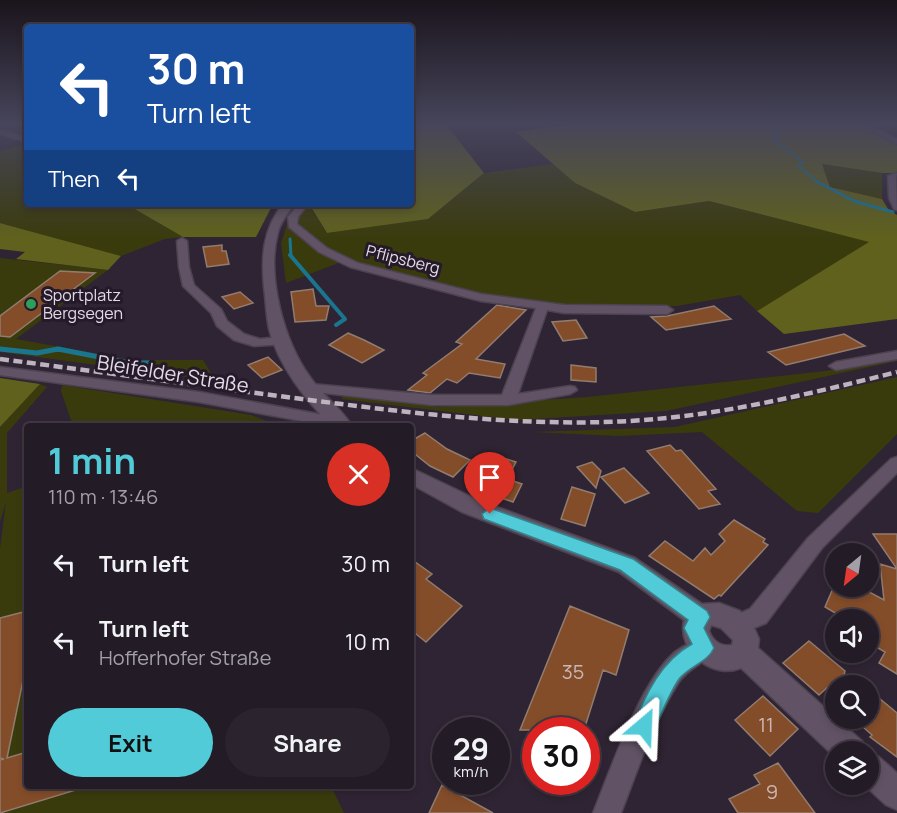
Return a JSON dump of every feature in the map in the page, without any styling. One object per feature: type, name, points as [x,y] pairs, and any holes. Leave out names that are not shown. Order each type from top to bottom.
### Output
[{"type":"street","points":[[897,175],[892,176],[891,181],[897,207]]},
{"type":"street","points":[[287,207],[275,221],[268,249],[281,341],[311,388],[340,423]]},
{"type":"street","name":"Pflipsberg","points":[[301,207],[293,217],[292,225],[323,250],[346,262],[424,284],[542,308],[667,310]]},
{"type":"street","points":[[182,241],[184,267],[189,286],[217,312],[221,323],[239,337],[259,343],[281,341]]},
{"type":"street","points":[[508,400],[542,308]]},
{"type":"street","points":[[836,366],[897,355]]},
{"type":"street","name":"Bleifelder Straße","points":[[0,370],[199,398],[336,423]]},
{"type":"street","points":[[311,388],[432,400],[508,400],[570,390]]},
{"type":"street","points":[[737,625],[758,616],[815,543],[897,464]]},
{"type":"street","points":[[414,477],[470,506],[627,565],[700,617],[714,614],[737,625],[746,639],[744,653]]},
{"type":"street","points":[[700,617],[694,628],[704,648],[723,659],[731,659],[744,653]]},
{"type":"street","points":[[608,813],[642,731],[671,672],[683,660],[704,648]]},
{"type":"street","points":[[744,653],[839,741]]},
{"type":"street","points":[[879,778],[897,794]]},
{"type":"shaded area","points":[[0,162],[24,162],[24,207],[131,207],[183,237],[165,239],[121,256],[0,223]]},
{"type":"shaded area","points":[[414,162],[475,162],[484,173],[428,219],[327,233],[311,207],[414,207]]},
{"type":"shaded area","points":[[551,162],[897,162],[897,173],[822,164],[830,187],[882,199],[888,209],[897,215],[897,319],[784,334],[757,311],[869,242],[709,201],[635,212],[575,183]]},
{"type":"shaded area","points":[[553,164],[575,183],[635,212],[709,201],[870,242],[757,311],[740,295],[677,306],[546,306],[511,301],[373,269],[339,258],[295,225],[296,218],[305,207],[310,207],[327,233],[428,219],[484,173]]},
{"type":"shaded area","points":[[822,164],[882,173],[882,199],[830,187]]},
{"type":"shaded area","points":[[131,207],[271,207],[256,237],[183,237]]},
{"type":"shaded area","points":[[288,222],[303,239],[341,262],[286,283],[281,243]]},
{"type":"shaded area","points":[[0,223],[121,256],[108,270],[16,259],[25,252],[0,249]]},
{"type":"shaded area","name":"Sportplatz Bergsegen","points":[[0,258],[108,270],[16,339],[132,360],[203,360],[216,381],[0,352]]},
{"type":"shaded area","points":[[897,356],[897,361],[666,411],[516,420],[342,399],[343,394],[438,407],[588,397],[826,371]]},
{"type":"shaded area","points":[[897,377],[897,434],[818,513],[797,511],[702,432],[618,436],[533,432],[675,427]]},
{"type":"shaded area","points":[[0,378],[40,384],[0,427]]},
{"type":"shaded area","points":[[40,384],[47,387],[7,433],[7,493],[24,487],[24,789],[332,789],[344,813],[0,813],[0,549],[6,502],[0,522],[0,427]]},
{"type":"shaded area","points":[[62,385],[251,415],[267,423],[72,423],[61,391]]},
{"type":"building","points":[[222,245],[222,251],[226,251],[229,264],[207,267],[203,247]]},
{"type":"building","points":[[60,271],[95,273],[10,337],[0,336],[0,316]]},
{"type":"building","points":[[313,289],[316,306],[329,306],[326,320],[295,322],[291,292]]},
{"type":"building","points":[[240,292],[253,303],[234,309],[222,297]]},
{"type":"building","points":[[497,305],[526,310],[476,359],[505,364],[500,378],[469,373],[457,383],[447,379],[430,393],[408,390],[427,375],[423,373],[462,344],[456,342]]},
{"type":"building","points":[[714,306],[731,319],[666,330],[651,317],[667,316]]},
{"type":"building","points":[[576,320],[587,338],[563,341],[552,322]]},
{"type":"building","points":[[348,333],[384,350],[362,363],[329,345]]},
{"type":"building","points":[[844,334],[865,346],[786,365],[768,352]]},
{"type":"building","points":[[268,357],[282,370],[262,378],[248,365]]},
{"type":"building","points":[[571,365],[596,368],[596,382],[571,380]]},
{"type":"building","points":[[425,433],[447,449],[470,460],[453,477],[430,466],[414,453],[414,439]]},
{"type":"building","points":[[670,445],[676,451],[681,450],[716,489],[708,491],[720,504],[699,509],[647,451]]},
{"type":"building","points":[[497,456],[516,462],[507,479],[522,484],[513,502],[478,490]]},
{"type":"building","points":[[592,462],[601,471],[596,488],[577,467]]},
{"type":"building","points":[[624,468],[649,493],[625,503],[601,477]]},
{"type":"building","points":[[572,487],[595,494],[585,526],[561,519]]},
{"type":"building","points":[[734,520],[765,539],[763,542],[768,545],[721,596],[714,599],[649,556],[665,541],[693,561],[705,548],[711,555],[725,541],[719,534]]},
{"type":"building","points":[[873,534],[897,534],[897,569]]},
{"type":"building","points":[[414,561],[432,574],[426,579],[462,606],[426,642],[414,632]]},
{"type":"building","points":[[880,564],[897,569],[897,674],[879,663],[885,652],[879,648],[879,609],[828,609],[825,607],[829,597],[878,597],[884,600]]},
{"type":"building","points":[[570,606],[629,630],[616,675],[603,670],[588,717],[525,717]]},
{"type":"building","points":[[24,612],[24,676],[7,758],[24,753],[24,789],[79,789],[0,813],[0,760],[4,759],[0,758],[0,618]]},
{"type":"building","points":[[809,641],[825,654],[825,663],[835,663],[845,671],[844,675],[825,675],[825,690],[819,695],[783,663]]},
{"type":"building","points":[[763,696],[798,729],[770,756],[735,720]]},
{"type":"building","points":[[879,698],[897,713],[897,757],[879,744],[879,741],[870,737],[872,735],[865,729],[879,729]]},
{"type":"building","points":[[778,763],[815,813],[738,813],[729,799],[760,784],[754,775]]},
{"type":"building","points":[[437,795],[460,795],[493,813],[429,813]]},
{"type":"waterway","points":[[803,162],[798,165],[818,183]]},
{"type":"waterway","points":[[816,181],[854,201],[893,212]]},
{"type":"waterway","points":[[290,239],[291,256]]},
{"type":"waterway","points":[[290,255],[345,319],[336,325]]},
{"type":"waterway","points":[[9,350],[0,349],[37,353],[58,349],[130,363],[149,363]]},
{"type":"waterway","points":[[53,350],[63,350]]},
{"type":"railway","points":[[0,359],[383,409],[465,418],[547,422],[629,421],[697,414],[798,396],[897,372]]},
{"type":"place","name":"Sportplatz Bergsegen","points":[[31,304]]},
{"type":"route","points":[[490,514],[627,565],[700,617],[694,628],[695,636],[704,648],[683,660],[671,672],[644,726]]}]
